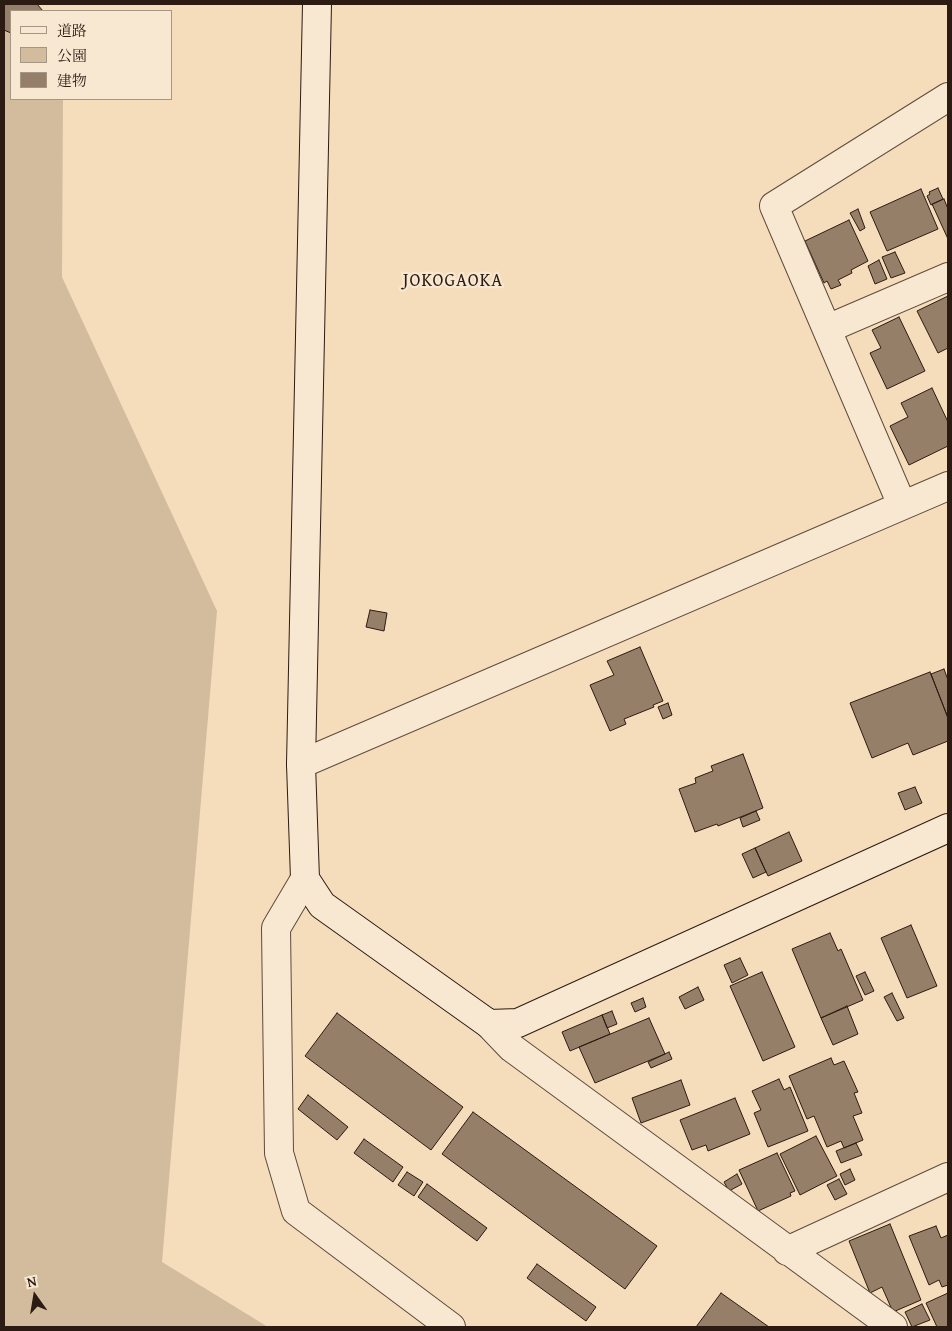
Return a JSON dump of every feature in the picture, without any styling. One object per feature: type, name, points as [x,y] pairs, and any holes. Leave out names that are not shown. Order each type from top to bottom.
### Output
[{"type":"street","points":[[317,4],[301,764],[305,879],[322,905],[489,1024],[512,1048],[893,1327]]},
{"type":"street","points":[[902,505],[774,206],[948,97]]},
{"type":"street","points":[[827,329],[948,277]]},
{"type":"street","points":[[301,764],[948,486]]},
{"type":"street","points":[[489,1024],[518,1023],[948,828]]},
{"type":"street","points":[[305,879],[276,928],[279,1153],[296,1211],[451,1327]]},
{"type":"street","points":[[787,1251],[948,1176]]},
{"type":"green space","points":[[10,15],[10,100],[63,100],[62,277],[217,611],[162,1262],[268,1327],[4,1327],[4,17]]},
{"type":"building","points":[[4,4],[37,4],[42,10],[10,10],[10,33],[4,30]]},
{"type":"building","points":[[938,188],[943,199],[931,205],[927,196],[930,194],[929,192]]},
{"type":"building","points":[[921,189],[938,229],[887,251],[870,212]]},
{"type":"building","points":[[944,199],[948,209],[948,239],[932,204]]},
{"type":"building","points":[[858,209],[865,228],[860,231],[850,213]]},
{"type":"building","points":[[849,220],[868,261],[851,270],[852,273],[838,280],[841,285],[831,289],[827,281],[824,283],[805,241]]},
{"type":"building","points":[[895,252],[905,273],[891,278],[882,257]]},
{"type":"building","points":[[879,260],[887,279],[875,284],[868,266]]},
{"type":"building","points":[[948,296],[948,348],[938,353],[917,311]]},
{"type":"building","points":[[899,317],[925,371],[887,389],[870,353],[881,348],[872,330]]},
{"type":"building","points":[[932,388],[948,422],[948,446],[909,465],[890,426],[908,417],[901,403]]},
{"type":"building","points":[[370,610],[387,613],[384,631],[366,627]]},
{"type":"building","points":[[640,647],[663,701],[653,705],[654,707],[624,719],[626,724],[610,731],[590,685],[614,675],[607,661]]},
{"type":"building","points":[[944,669],[948,680],[948,718],[931,674]]},
{"type":"building","points":[[930,672],[948,718],[948,741],[913,755],[908,743],[872,758],[850,703]]},
{"type":"building","points":[[668,703],[672,715],[663,719],[658,707]]},
{"type":"building","points":[[743,754],[763,808],[718,826],[717,824],[695,832],[679,789],[696,783],[695,778],[713,771],[711,766]]},
{"type":"building","points":[[915,787],[922,803],[905,810],[898,793]]},
{"type":"building","points":[[756,811],[760,820],[743,827],[740,818]]},
{"type":"building","points":[[789,832],[802,861],[768,876],[755,848]]},
{"type":"building","points":[[755,848],[766,872],[753,878],[742,854]]},
{"type":"building","points":[[911,925],[937,986],[907,998],[881,938]]},
{"type":"building","points":[[830,933],[838,951],[841,949],[863,1000],[821,1018],[792,949]]},
{"type":"building","points":[[740,958],[748,975],[732,983],[724,965]]},
{"type":"building","points":[[762,972],[795,1047],[763,1061],[730,986]]},
{"type":"building","points":[[865,972],[874,991],[865,995],[856,976]]},
{"type":"building","points":[[698,987],[704,1000],[685,1009],[679,997]]},
{"type":"building","points":[[892,993],[904,1018],[897,1021],[884,997]]},
{"type":"building","points":[[643,998],[646,1007],[635,1012],[631,1003]]},
{"type":"building","points":[[847,1006],[858,1034],[833,1045],[821,1018]]},
{"type":"building","points":[[612,1011],[617,1024],[607,1028],[602,1015]]},
{"type":"building","points":[[337,1013],[463,1107],[431,1150],[305,1056]]},
{"type":"building","points":[[602,1015],[610,1034],[570,1051],[562,1032]]},
{"type":"building","points":[[649,1018],[665,1054],[595,1083],[579,1047]]},
{"type":"building","points":[[669,1052],[672,1059],[651,1068],[648,1062]]},
{"type":"building","points":[[831,1058],[834,1065],[844,1061],[858,1092],[854,1093],[862,1113],[853,1116],[863,1140],[844,1148],[841,1141],[827,1147],[814,1116],[807,1119],[789,1076]]},
{"type":"building","points":[[779,1079],[784,1090],[790,1087],[808,1131],[768,1147],[754,1113],[761,1110],[752,1091]]},
{"type":"building","points":[[681,1080],[690,1105],[641,1123],[632,1098]]},
{"type":"building","points":[[308,1095],[348,1127],[337,1140],[298,1109]]},
{"type":"building","points":[[735,1098],[750,1134],[708,1151],[706,1145],[692,1150],[680,1120]]},
{"type":"building","points":[[473,1112],[657,1246],[625,1289],[442,1154]]},
{"type":"building","points":[[816,1136],[837,1176],[800,1195],[780,1154]]},
{"type":"building","points":[[364,1139],[403,1167],[393,1182],[354,1153]]},
{"type":"building","points":[[856,1143],[862,1155],[841,1163],[836,1151]]},
{"type":"building","points":[[777,1153],[795,1191],[790,1193],[791,1196],[758,1211],[739,1170]]},
{"type":"building","points":[[850,1169],[855,1180],[845,1185],[840,1174]]},
{"type":"building","points":[[407,1172],[423,1182],[414,1196],[398,1185]]},
{"type":"building","points":[[737,1174],[742,1184],[729,1191],[724,1182]]},
{"type":"building","points":[[839,1179],[847,1194],[835,1200],[827,1185]]},
{"type":"building","points":[[427,1184],[487,1228],[477,1241],[418,1197]]},
{"type":"building","points":[[890,1224],[921,1300],[893,1312],[882,1287],[870,1293],[849,1241]]},
{"type":"building","points":[[936,1226],[941,1238],[948,1235],[948,1285],[942,1287],[939,1280],[929,1285],[909,1236]]},
{"type":"building","points":[[537,1264],[596,1307],[586,1321],[527,1278]]},
{"type":"building","points":[[721,1293],[769,1327],[696,1327]]},
{"type":"building","points":[[948,1293],[948,1327],[937,1327],[926,1303]]},
{"type":"building","points":[[922,1304],[930,1320],[912,1327],[905,1312]]},
{"type":"district","name":"JOKOGAOKA","points":[[453,281]]}]
